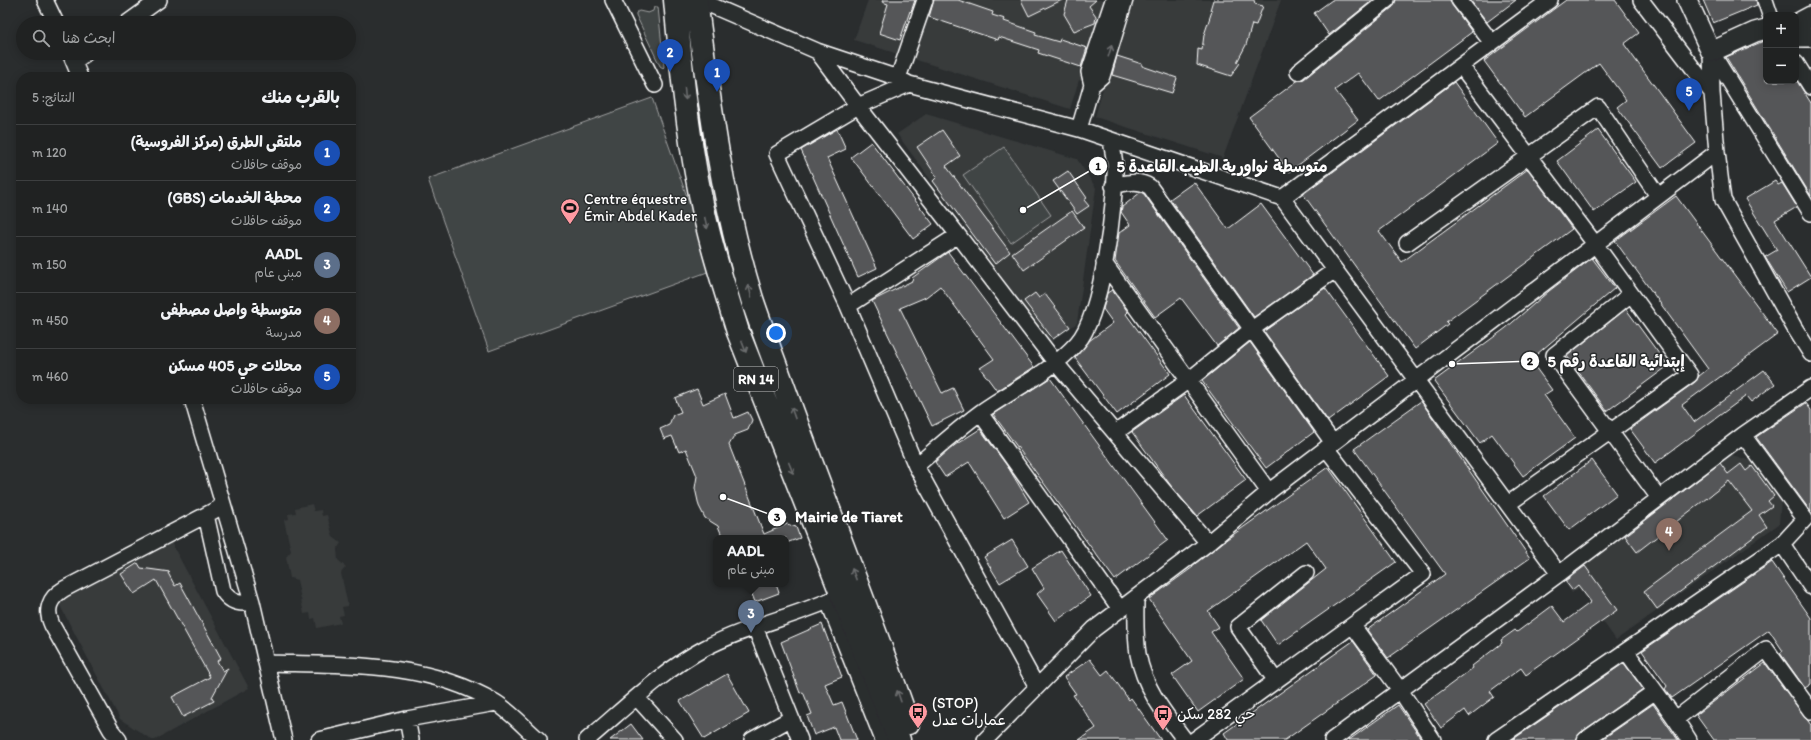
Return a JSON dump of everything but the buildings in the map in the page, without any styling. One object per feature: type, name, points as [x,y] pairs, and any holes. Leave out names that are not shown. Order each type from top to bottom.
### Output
[{"type":"highway","name":"RN 14","points":[[675,0],[690,133],[700,194],[709,234],[738,332],[835,598],[899,740]]},
{"type":"highway","name":"RN 14","points":[[696,0],[704,67],[725,193],[752,298],[802,437],[877,635],[914,740]]},
{"type":"main road","points":[[1687,0],[1711,52],[1763,30]]},
{"type":"main road","points":[[1799,22],[1811,16]]},
{"type":"main road","points":[[1799,37],[1811,37]]},
{"type":"street","points":[[45,0],[53,16]]},
{"type":"street","points":[[137,16],[159,0]]},
{"type":"street","points":[[612,0],[655,85]]},
{"type":"street","points":[[699,0],[817,51],[903,82],[1079,129],[1282,198],[1559,574]]},
{"type":"street","points":[[925,0],[903,82],[858,106],[777,154],[848,306],[916,466],[1037,687]]},
{"type":"street","points":[[1079,129],[1092,85],[1089,72],[1113,0]]},
{"type":"street","points":[[1092,85],[1102,76],[1125,0]]},
{"type":"street","points":[[1298,72],[1387,0]]},
{"type":"street","points":[[1459,0],[1492,43]]},
{"type":"street","points":[[1282,198],[1550,0]]},
{"type":"street","points":[[1641,0],[1712,93]]},
{"type":"street","points":[[1765,0],[1769,12]]},
{"type":"street","points":[[817,51],[1055,362],[1208,544]]},
{"type":"street","points":[[1711,52],[1712,93],[1723,200],[1794,327],[1811,354]]},
{"type":"street","points":[[1711,52],[1811,213]]},
{"type":"street","points":[[77,60],[79,72]]},
{"type":"street","points":[[1461,66],[1595,244],[1690,375],[1508,504]]},
{"type":"street","points":[[1799,68],[1811,87]]},
{"type":"street","points":[[1407,242],[1530,157],[1598,107],[1658,196]]},
{"type":"street","points":[[916,466],[980,413],[1055,362],[1077,343],[1087,328],[1093,312],[1104,263],[1115,164],[1112,140]]},
{"type":"street","points":[[986,740],[1077,645],[1120,609],[1208,544],[1269,492],[1329,445],[1717,152]]},
{"type":"street","points":[[1113,186],[1135,181],[1143,182],[1150,186],[1252,329],[1329,445],[1423,574],[1194,740]]},
{"type":"street","points":[[848,306],[958,235]]},
{"type":"street","points":[[1104,263],[1269,492]]},
{"type":"street","points":[[1115,433],[1189,380],[1252,329],[1335,270]]},
{"type":"street","points":[[1631,294],[1554,356],[1659,498]]},
{"type":"street","points":[[1332,740],[1559,574],[1743,435],[1811,388]]},
{"type":"street","points":[[193,404],[252,602],[284,740]]},
{"type":"street","points":[[980,413],[1120,609]]},
{"type":"street","points":[[1496,740],[1782,544],[1805,519],[1743,435]]},
{"type":"street","points":[[119,740],[111,730],[52,626],[48,612],[49,604],[58,592],[223,506]]},
{"type":"street","points":[[206,515],[223,591],[227,597],[238,603],[252,602]]},
{"type":"street","points":[[1782,544],[1811,587]]},
{"type":"street","points":[[1276,681],[1238,627],[1306,573]]},
{"type":"street","points":[[587,740],[674,666],[706,648],[755,626],[835,598],[883,740]]},
{"type":"street","points":[[1136,598],[1137,639],[1143,674],[1156,701],[1185,740]]},
{"type":"street","points":[[755,626],[790,719],[800,740]]},
{"type":"street","points":[[1353,626],[1400,690],[1433,740]]},
{"type":"street","points":[[1676,719],[1766,649],[1811,711]]},
{"type":"street","points":[[1626,651],[1654,692],[1676,719],[1689,740]]},
{"type":"street","points":[[267,663],[361,665],[426,674],[462,686],[496,703],[539,740]]},
{"type":"street","points":[[1585,740],[1654,692]]},
{"type":"street","points":[[638,698],[675,740]]},
{"type":"street","points":[[319,740],[407,719],[496,703]]},
{"type":"street","points":[[407,719],[411,740]]},
{"type":"street","points":[[752,740],[790,719]]},
{"type":"shaded area","points":[[868,0],[1281,0],[1223,158],[1095,117],[1103,88],[1079,80],[1070,109],[854,40]]},
{"type":"shaded area","points":[[654,7],[658,7],[663,68],[660,66],[636,15],[639,11],[648,13],[653,11]]},
{"type":"shaded area","name":"Centre équestre Émir Abdel Kader","points":[[652,98],[713,270],[489,351],[428,179]]},
{"type":"shaded area","points":[[926,114],[1077,159],[1096,188],[1077,323],[1050,343],[897,134]]},
{"type":"shaded area","points":[[1004,147],[1051,215],[1011,243],[963,175]]},
{"type":"shaded area","points":[[1726,453],[1755,462],[1781,499],[1779,524],[1616,640],[1579,588],[1572,593],[1561,577]]},
{"type":"shaded area","points":[[312,504],[314,511],[321,510],[322,516],[327,515],[333,537],[341,543],[337,549],[338,560],[346,567],[341,573],[348,606],[342,607],[344,615],[339,616],[341,623],[317,628],[315,618],[311,619],[310,613],[304,614],[297,580],[290,578],[286,557],[291,551],[284,520],[289,519],[288,514],[296,513],[295,508]]},
{"type":"shaded area","points":[[171,542],[249,688],[155,740],[152,740],[120,719],[58,602]]},
{"type":"place","name":"محطة الخدمات (GBS)","points":[[670,72]]},
{"type":"place","name":"ملتقى الطرق (مركز الفروسية)","points":[[717,92]]},
{"type":"place","name":"محلات حي 405 مسكن","points":[[1689,111]]},
{"type":"place","name":"متوسطة نواورية الطيب القاعدة 5","points":[[1023,210]]},
{"type":"place","name":"Centre équestre Émir Abdel Kader","points":[[570,225]]},
{"type":"place","name":"إبتدائية القاعدة رقم 5","points":[[1452,364]]},
{"type":"place","name":"Mairie de Tiaret","points":[[723,497]]},
{"type":"place","name":"متوسطة واصل مصطفى","points":[[1669,551]]},
{"type":"place","name":"AADL","points":[[751,633]]},
{"type":"place","name":"(STOP) عمارات عدل","points":[[918,729]]},
{"type":"place","name":"حي 282 سكن","points":[[1163,731]]}]
